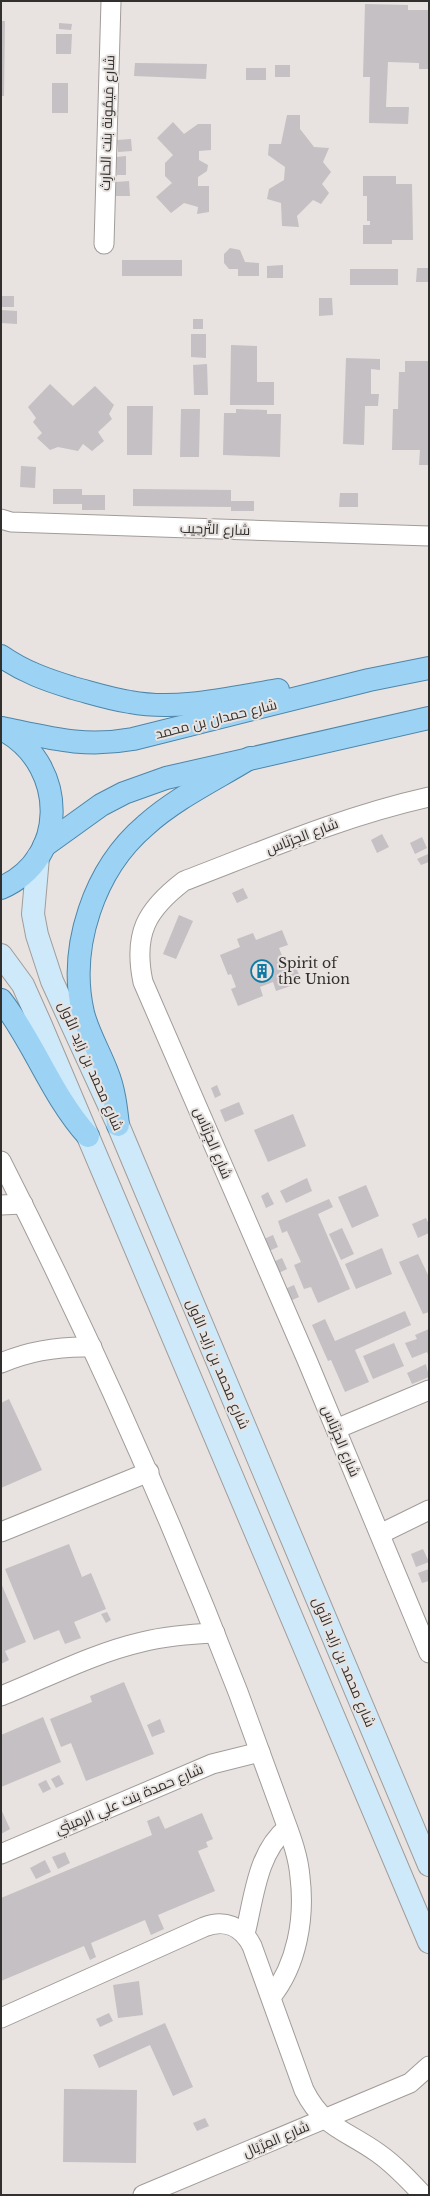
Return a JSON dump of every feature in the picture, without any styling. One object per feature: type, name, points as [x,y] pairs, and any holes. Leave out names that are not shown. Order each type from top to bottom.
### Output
[{"type":"main road","points":[[1,656],[38,677],[90,694],[144,704],[165,705],[204,702],[303,685],[369,680]]},
{"type":"main road","name":"شارع حمدان بن محمد","points":[[1,728],[76,742],[108,744],[369,680],[429,668]]},
{"type":"main road","points":[[1,888],[9,885],[27,870],[41,852],[90,811],[124,793],[166,778],[429,718]]},
{"type":"main road","points":[[1,728],[28,747],[45,774],[52,805],[52,821],[41,852]]},
{"type":"main road","points":[[118,1125],[113,1090],[84,1015],[79,991],[78,967],[81,943],[89,913],[110,867],[131,838],[164,811],[250,758]]},
{"type":"main road","name":"شارع محمد بن زايد الأول","points":[[41,852],[33,914],[36,935],[52,981],[118,1125],[429,1865]]},
{"type":"main road","name":"شارع محمد بن زايد الأول","points":[[1,955],[23,985],[429,1942]]},
{"type":"main road","points":[[1,1000],[17,1020],[66,1108],[88,1136]]},
{"type":"street","name":"شارع مَيمُونة بنت الحارِث","points":[[104,244],[111,1]]},
{"type":"street","name":"شارع التَّرحِيب","points":[[1,519],[11,522],[429,536]]},
{"type":"street","name":"شارع الجِرْنَاس","points":[[429,797],[382,808],[337,822],[184,882],[164,896],[152,911],[144,927],[140,945],[139,964],[143,982],[336,1428],[429,1653]]},
{"type":"street","points":[[1,1161],[92,1348],[149,1472],[215,1633],[293,1843],[300,1874],[300,1919],[289,1968],[271,1997]]},
{"type":"street","points":[[1,1205],[23,1204]]},
{"type":"street","points":[[1,1363],[22,1354],[50,1348],[92,1348]]},
{"type":"street","points":[[336,1428],[429,1390]]},
{"type":"street","points":[[1,1532],[149,1472]]},
{"type":"street","points":[[380,1534],[429,1510]]},
{"type":"street","points":[[1,1696],[135,1644],[177,1635],[215,1633]]},
{"type":"street","name":"شارع حمدة بنت علي الرميثي","points":[[1,1854],[212,1764],[260,1752]]},
{"type":"street","points":[[245,1934],[265,1857],[274,1840],[287,1828]]},
{"type":"street","points":[[1,2018],[210,1924],[218,1923],[232,1926],[245,1934],[252,1946],[304,2090],[310,2100],[324,2119],[393,2165],[423,2195]]},
{"type":"street","name":"شارع المِرْيَال","points":[[143,2195],[410,2083],[429,2066]]},
{"type":"street","name":"شارع المِرْيَال","points":[[410,2083],[429,2082]]},
{"type":"building","points":[[365,4],[408,5],[408,10],[429,10],[429,69],[419,69],[419,63],[388,62],[386,107],[409,107],[408,124],[369,123],[370,77],[363,77]]},
{"type":"building","points":[[1,21],[5,21],[4,96],[1,96]]},
{"type":"building","points":[[59,23],[72,24],[71,30],[59,29]]},
{"type":"building","points":[[56,34],[72,34],[71,54],[56,54]]},
{"type":"building","points":[[135,63],[207,64],[206,79],[134,76]]},
{"type":"building","points":[[275,65],[290,65],[290,77],[275,77]]},
{"type":"building","points":[[246,68],[266,68],[266,80],[246,80]]},
{"type":"building","points":[[52,83],[68,83],[68,113],[52,113]]},
{"type":"building","points":[[287,115],[300,115],[300,129],[314,147],[329,148],[323,162],[331,172],[322,184],[329,193],[321,204],[313,200],[297,216],[299,227],[282,226],[281,203],[267,199],[269,189],[284,180],[285,167],[268,155],[269,144],[281,144]]},
{"type":"building","points":[[173,122],[184,134],[198,124],[211,124],[211,150],[199,151],[199,160],[208,165],[207,171],[198,177],[198,186],[209,186],[209,212],[197,214],[198,207],[184,203],[171,213],[156,197],[172,183],[165,176],[165,163],[173,155],[157,138]]},
{"type":"building","points":[[131,139],[132,151],[118,152],[117,140]]},
{"type":"building","points":[[126,156],[126,175],[117,175],[116,157]]},
{"type":"building","points":[[363,176],[396,176],[396,184],[412,184],[413,240],[392,240],[392,244],[363,244],[363,225],[370,225],[370,221],[367,221],[367,196],[363,196]]},
{"type":"building","points":[[129,181],[130,196],[116,196],[116,182]]},
{"type":"building","points":[[230,248],[240,250],[245,262],[259,263],[259,276],[238,276],[238,269],[229,269],[224,263],[224,254]]},
{"type":"building","points":[[122,260],[182,260],[182,276],[122,276]]},
{"type":"building","points":[[283,265],[283,278],[267,278],[267,266]]},
{"type":"building","points":[[417,268],[429,268],[429,282],[416,282]]},
{"type":"building","points":[[350,269],[398,269],[398,285],[350,285]]},
{"type":"building","points":[[1,296],[14,296],[14,307],[1,307]]},
{"type":"building","points":[[319,298],[332,298],[333,315],[319,316]]},
{"type":"building","points":[[1,310],[17,311],[17,324],[1,323]]},
{"type":"building","points":[[193,319],[203,319],[203,329],[193,329]]},
{"type":"building","points":[[191,334],[206,334],[206,358],[191,357]]},
{"type":"building","points":[[231,345],[257,346],[257,382],[274,382],[274,405],[230,405]]},
{"type":"building","points":[[346,358],[380,359],[380,370],[371,369],[371,394],[379,394],[378,406],[365,406],[364,445],[343,444]]},
{"type":"building","points":[[405,361],[429,361],[429,465],[419,465],[420,450],[392,450],[393,409],[398,409],[399,372],[405,372]]},
{"type":"building","points":[[207,364],[208,395],[194,395],[193,365]]},
{"type":"building","points":[[50,384],[73,406],[95,386],[114,405],[109,414],[112,419],[98,432],[104,441],[92,451],[83,444],[78,451],[58,447],[50,450],[37,438],[42,433],[33,422],[36,418],[28,407]]},
{"type":"building","points":[[127,406],[153,406],[152,455],[127,455]]},
{"type":"building","points":[[181,409],[200,409],[199,457],[180,457]]},
{"type":"building","points":[[236,409],[267,410],[267,414],[281,414],[280,457],[223,455],[224,413],[236,413]]},
{"type":"building","points":[[21,466],[36,467],[35,488],[20,487]]},
{"type":"building","points":[[53,489],[82,489],[82,495],[105,495],[105,510],[82,510],[82,504],[53,504]]},
{"type":"building","points":[[133,489],[231,490],[231,501],[254,501],[254,511],[231,511],[231,507],[133,506]]},
{"type":"building","points":[[340,493],[358,493],[358,507],[339,507]]},
{"type":"building","points":[[382,834],[389,847],[377,853],[371,840]]},
{"type":"building","points":[[422,837],[427,848],[415,854],[410,843]]},
{"type":"building","points":[[428,854],[429,862],[421,865],[417,859]]},
{"type":"building","points":[[243,888],[248,898],[237,903],[232,893]]},
{"type":"building","points":[[179,915],[193,921],[176,959],[163,954]]},
{"type":"building","name":"Spirit of the Union","points":[[282,930],[288,945],[279,948],[287,968],[295,965],[302,982],[276,991],[273,982],[260,987],[263,996],[238,1006],[231,989],[236,987],[231,974],[228,975],[220,955],[240,947],[237,939],[253,933],[256,940]]},
{"type":"building","points":[[217,1085],[221,1095],[215,1098],[211,1088]]},
{"type":"building","points":[[239,1102],[244,1114],[225,1122],[220,1110]]},
{"type":"building","points":[[293,1114],[306,1146],[268,1162],[254,1130]]},
{"type":"building","points":[[307,1178],[312,1191],[286,1203],[280,1191]]},
{"type":"building","points":[[366,1185],[379,1216],[352,1228],[338,1197]]},
{"type":"building","points":[[268,1192],[274,1204],[266,1208],[261,1196]]},
{"type":"building","points":[[329,1199],[333,1207],[318,1214],[350,1289],[318,1303],[311,1287],[304,1289],[294,1265],[301,1262],[287,1231],[282,1233],[278,1221]]},
{"type":"building","points":[[426,1218],[429,1224],[429,1233],[418,1238],[412,1224]]},
{"type":"building","points":[[342,1228],[354,1254],[341,1260],[329,1234]]},
{"type":"building","points":[[273,1235],[278,1247],[269,1251],[264,1239]]},
{"type":"building","points":[[382,1248],[392,1274],[356,1289],[345,1264]]},
{"type":"building","points":[[418,1254],[429,1277],[429,1312],[423,1314],[399,1262]]},
{"type":"building","points":[[282,1258],[287,1269],[279,1273],[273,1262]]},
{"type":"building","points":[[294,1285],[299,1297],[290,1301],[285,1289]]},
{"type":"building","points":[[405,1311],[411,1325],[355,1350],[369,1382],[345,1392],[331,1360],[328,1361],[312,1325],[325,1319],[335,1341]]},
{"type":"building","points":[[429,1329],[429,1357],[427,1352],[412,1358],[405,1343],[417,1339],[415,1335]]},
{"type":"building","points":[[394,1343],[404,1366],[373,1379],[363,1356]]},
{"type":"building","points":[[426,1364],[429,1377],[412,1384],[407,1373]]},
{"type":"building","points":[[9,1399],[42,1470],[1,1488],[1,1403]]},
{"type":"building","points":[[69,1544],[82,1577],[91,1573],[106,1609],[74,1622],[81,1638],[65,1644],[59,1630],[34,1640],[5,1569]]},
{"type":"building","points":[[423,1549],[429,1562],[416,1567],[411,1554]]},
{"type":"building","points":[[429,1569],[429,1581],[422,1583],[418,1573]]},
{"type":"building","points":[[1,1583],[26,1642],[5,1651],[9,1660],[1,1664]]},
{"type":"building","points":[[107,1612],[111,1620],[106,1623],[101,1614]]},
{"type":"building","points":[[124,1682],[154,1754],[86,1781],[71,1743],[61,1747],[50,1719],[92,1702],[90,1696]]},
{"type":"building","points":[[43,1717],[61,1762],[1,1787],[1,1735]]},
{"type":"building","points":[[160,1719],[165,1732],[152,1737],[147,1725]]},
{"type":"building","points":[[59,1775],[64,1784],[56,1788],[51,1779]]},
{"type":"building","points":[[46,1780],[51,1789],[43,1793],[38,1784]]},
{"type":"building","points":[[1,1809],[10,1829],[1,1834]]},
{"type":"building","points":[[202,1813],[213,1839],[206,1842],[208,1847],[198,1851],[215,1891],[158,1915],[164,1929],[151,1935],[145,1920],[91,1943],[96,1957],[90,1960],[84,1946],[1,1981],[1,1898],[152,1835],[147,1821],[159,1816],[165,1829]]},
{"type":"building","points":[[65,1852],[70,1863],[58,1869],[52,1857]]},
{"type":"building","points":[[45,1860],[51,1872],[36,1879],[30,1868]]},
{"type":"building","points":[[139,1981],[143,2015],[118,2018],[113,1985]]},
{"type":"building","points":[[109,2013],[113,2021],[100,2027],[96,2019]]},
{"type":"building","points":[[165,2023],[193,2087],[173,2096],[150,2045],[99,2068],[93,2055]]},
{"type":"building","points":[[64,2089],[137,2090],[136,2163],[63,2162]]},
{"type":"building","points":[[205,2118],[209,2126],[197,2131],[193,2123]]},
{"type":"place","name":"Spirit of the Union","points":[[262,971]]}]
